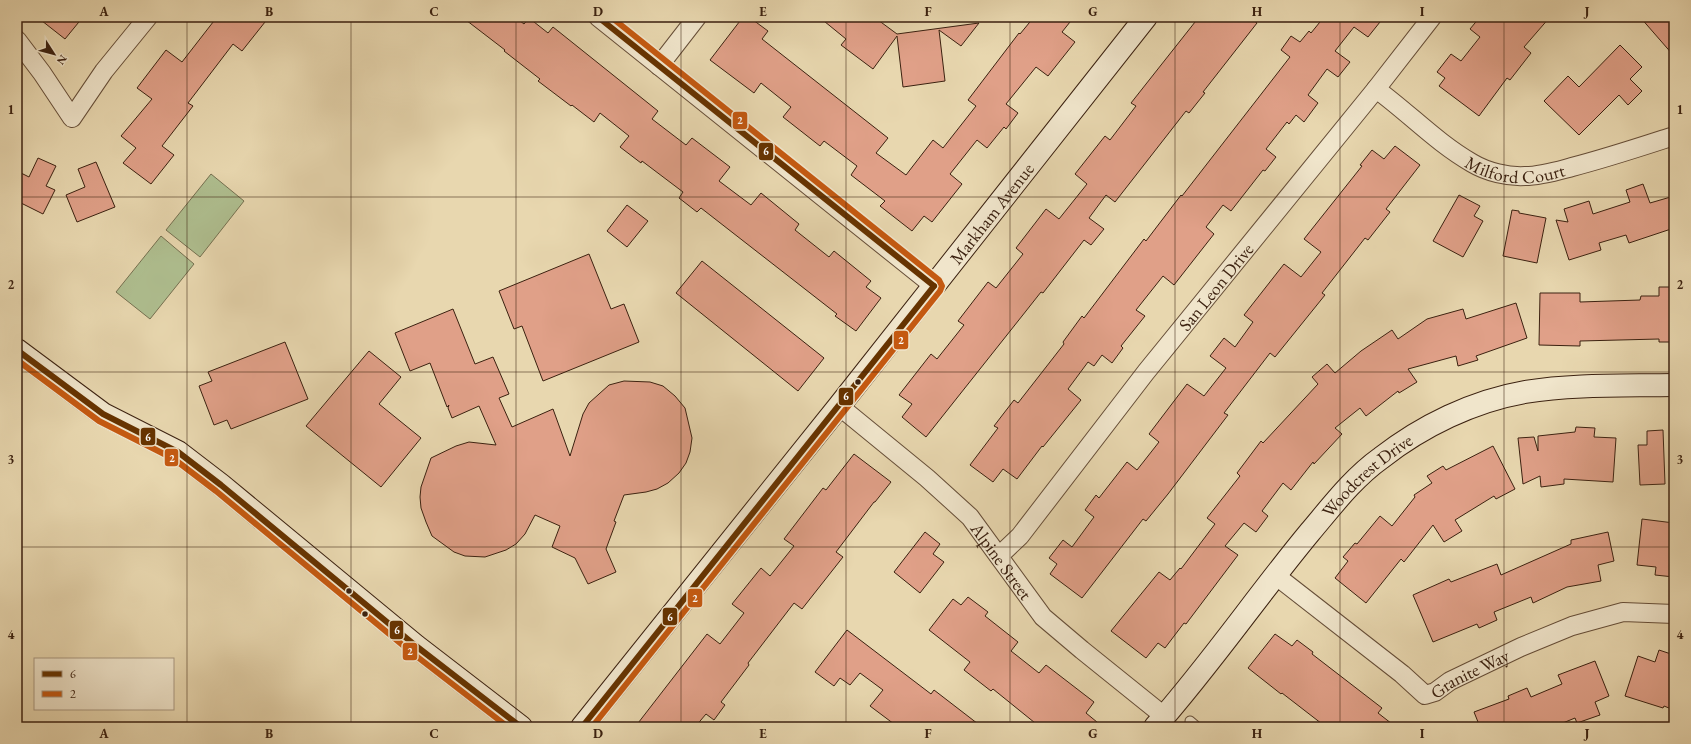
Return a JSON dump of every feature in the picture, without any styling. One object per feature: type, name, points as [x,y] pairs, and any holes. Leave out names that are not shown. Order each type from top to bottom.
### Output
[{"type":"street","points":[[17,40],[42,73],[72,118],[104,71],[148,17]]},
{"type":"street","points":[[598,17],[934,286]]},
{"type":"street","points":[[659,66],[697,17]]},
{"type":"street","name":"Markham Avenue","points":[[582,727],[839,406],[1146,17]]},
{"type":"street","name":"San Leon Drive","points":[[999,556],[1020,536],[1146,372],[1376,89],[1432,17]]},
{"type":"street","name":"Milford Court","points":[[1376,89],[1450,148],[1474,164],[1498,174],[1524,176],[1548,174],[1591,163],[1674,136]]},
{"type":"street","points":[[17,350],[103,414],[178,452],[221,485],[416,646],[521,727]]},
{"type":"street","name":"Woodcrest Drive","points":[[1159,722],[1275,575],[1353,482],[1380,458],[1411,437],[1454,414],[1483,403],[1524,392],[1570,386],[1674,385]]},
{"type":"street","name":"Alpine Street","points":[[839,406],[928,478],[970,517],[1044,617],[1082,650],[1159,722]]},
{"type":"street","name":"Granite Way","points":[[1275,575],[1402,674],[1425,695],[1435,692],[1450,681],[1521,647],[1572,626],[1623,612],[1674,614]]},
{"type":"green space","points":[[211,174],[244,201],[200,257],[166,230]]},
{"type":"green space","points":[[161,236],[194,264],[150,319],[116,292]]},
{"type":"building","points":[[37,17],[83,17],[65,39]]},
{"type":"building","points":[[217,17],[269,17],[242,51],[233,44],[188,103],[193,106],[162,146],[174,155],[151,184],[123,163],[136,148],[121,136],[152,99],[137,88],[166,50],[182,62]]},
{"type":"building","points":[[462,17],[515,17],[524,24],[529,18],[548,33],[553,27],[658,111],[652,119],[686,145],[692,138],[730,167],[719,181],[751,205],[761,193],[799,224],[795,230],[829,257],[834,251],[871,281],[866,287],[881,298],[856,331],[835,316],[837,314],[701,208],[697,212],[679,198],[683,192],[642,161],[641,163],[620,147],[629,136],[600,113],[594,122],[572,105],[571,106],[538,81],[540,79],[504,51],[505,50]]},
{"type":"building","points":[[743,17],[749,17],[768,31],[762,39],[888,138],[876,153],[906,175],[933,140],[943,148],[976,106],[968,100],[1019,33],[1020,34],[1034,17],[1074,17],[1062,32],[1075,42],[1048,76],[1036,67],[1006,104],[1018,113],[1006,129],[1004,127],[987,148],[977,140],[950,174],[962,184],[932,222],[924,216],[912,231],[880,206],[885,201],[851,175],[857,166],[824,141],[820,146],[783,117],[791,107],[761,83],[754,93],[710,60]]},
{"type":"building","points":[[819,17],[874,17],[897,34],[979,23],[961,46],[939,30],[945,81],[903,87],[897,36],[873,69],[841,45],[846,39]]},
{"type":"building","points":[[1199,17],[1249,17],[1257,23],[1203,92],[1205,93],[1189,113],[1186,111],[1115,202],[1106,195],[1089,218],[1104,229],[1091,245],[1084,240],[926,437],[902,417],[912,404],[899,395],[931,354],[937,359],[964,325],[958,321],[988,282],[996,288],[1023,254],[1016,248],[1046,209],[1059,219],[1087,184],[1075,174],[1105,136],[1110,140],[1136,106],[1131,103]]},
{"type":"building","points":[[1324,17],[1384,17],[1368,37],[1354,27],[1335,51],[1350,62],[1338,77],[1327,69],[1308,95],[1318,103],[1304,122],[1296,115],[1289,124],[1287,122],[1266,149],[1276,157],[1265,171],[1263,170],[1231,211],[1223,205],[1206,227],[1214,234],[1174,285],[1163,276],[1136,310],[1145,316],[1121,346],[1123,348],[1112,363],[1102,355],[1094,366],[1088,362],[1068,389],[1081,400],[1043,447],[1042,446],[1017,479],[1003,469],[993,482],[970,465],[998,428],[994,426],[1014,400],[1018,403],[1064,344],[1063,342],[1082,316],[1084,318],[1144,239],[1146,241],[1290,57],[1281,50],[1291,36],[1300,42],[1309,31],[1311,33]]},
{"type":"building","points":[[1480,17],[1550,17],[1524,47],[1531,53],[1510,80],[1507,78],[1479,116],[1439,86],[1445,78],[1437,72],[1451,54],[1461,61],[1480,37],[1470,29]]},
{"type":"building","points":[[1640,17],[1674,17],[1674,56]]},
{"type":"building","points":[[1620,45],[1642,67],[1630,79],[1642,91],[1628,105],[1619,95],[1579,135],[1544,101],[1568,76],[1579,87]]},
{"type":"building","points":[[1395,146],[1420,165],[1386,209],[1390,212],[1368,240],[1365,238],[1322,293],[1325,295],[1275,357],[1270,353],[1224,413],[1228,415],[1168,494],[1146,521],[1143,519],[1082,598],[1050,574],[1057,564],[1049,558],[1063,540],[1072,547],[1094,517],[1085,510],[1096,495],[1099,498],[1127,462],[1137,470],[1159,442],[1149,434],[1187,384],[1204,396],[1226,368],[1210,356],[1224,338],[1235,347],[1253,322],[1244,315],[1284,264],[1301,277],[1321,252],[1304,239],[1362,166],[1360,165],[1372,150],[1384,159]]},
{"type":"building","points":[[38,158],[56,166],[46,186],[55,190],[43,214],[17,201],[17,171],[29,177]]},
{"type":"building","points":[[96,162],[115,207],[77,222],[66,195],[85,187],[78,169]]},
{"type":"building","points":[[1643,184],[1650,203],[1674,196],[1674,228],[1629,243],[1626,235],[1599,243],[1601,250],[1569,260],[1556,220],[1568,222],[1564,209],[1589,201],[1593,214],[1630,202],[1626,190]]},
{"type":"building","points":[[1459,195],[1480,206],[1474,216],[1483,221],[1463,257],[1433,241]]},
{"type":"building","points":[[627,205],[648,221],[627,247],[607,231]]},
{"type":"building","points":[[1512,210],[1519,211],[1519,213],[1546,218],[1537,263],[1503,256]]},
{"type":"building","points":[[589,254],[611,309],[624,304],[639,342],[543,381],[522,326],[514,329],[499,291]]},
{"type":"building","points":[[702,261],[824,358],[798,391],[676,293]]},
{"type":"building","points":[[1659,287],[1674,287],[1674,342],[1659,342],[1659,339],[1580,341],[1580,346],[1539,345],[1540,293],[1580,293],[1580,302],[1640,300],[1641,296],[1659,296]]},
{"type":"building","points":[[1516,303],[1527,338],[1476,356],[1478,360],[1458,366],[1456,356],[1408,369],[1417,382],[1399,393],[1398,391],[1366,416],[1360,408],[1335,428],[1342,434],[1314,464],[1313,462],[1291,490],[1283,483],[1262,511],[1268,516],[1256,532],[1244,523],[1225,546],[1238,555],[1186,624],[1184,623],[1165,648],[1158,643],[1146,658],[1111,631],[1159,572],[1170,580],[1180,568],[1181,569],[1215,524],[1207,518],[1240,476],[1237,473],[1261,441],[1263,443],[1318,384],[1312,377],[1327,364],[1335,373],[1361,351],[1392,330],[1398,339],[1427,319],[1463,309],[1466,319]]},
{"type":"building","points":[[453,309],[475,364],[493,357],[509,394],[499,398],[512,427],[553,409],[570,456],[583,414],[589,403],[609,385],[624,381],[650,382],[663,386],[675,396],[685,408],[692,438],[690,452],[686,463],[679,473],[668,483],[657,489],[624,495],[614,521],[616,522],[606,549],[616,572],[588,584],[575,558],[552,547],[560,526],[535,515],[525,534],[516,544],[506,550],[485,557],[465,556],[454,552],[432,536],[421,508],[420,497],[421,487],[431,458],[456,446],[469,442],[496,445],[479,406],[452,418],[448,408],[449,405],[447,407],[430,363],[410,371],[395,333]]},
{"type":"building","points":[[285,342],[308,399],[231,429],[227,420],[214,425],[199,386],[212,381],[208,372]]},
{"type":"building","points":[[369,351],[401,377],[379,404],[421,438],[381,487],[306,426]]},
{"type":"building","points":[[1576,427],[1595,428],[1594,437],[1616,438],[1613,482],[1564,479],[1564,484],[1541,487],[1540,476],[1523,484],[1518,438],[1534,437],[1538,451],[1538,436],[1575,432]]},
{"type":"building","points":[[1663,430],[1665,484],[1640,485],[1638,445],[1647,445],[1647,431]]},
{"type":"building","points":[[1493,446],[1515,489],[1496,499],[1494,496],[1455,520],[1462,531],[1444,542],[1433,525],[1404,562],[1401,559],[1366,603],[1335,578],[1348,561],[1343,557],[1355,543],[1357,544],[1380,516],[1392,526],[1415,497],[1414,495],[1432,483],[1427,476],[1443,466],[1446,470]]},
{"type":"building","points":[[854,454],[891,482],[836,552],[843,557],[802,609],[794,603],[748,663],[749,665],[721,702],[725,705],[714,720],[706,714],[695,727],[635,727],[707,634],[720,644],[744,613],[732,604],[761,568],[770,576],[794,546],[784,539],[823,488],[826,490]]},
{"type":"building","points":[[1642,519],[1674,523],[1674,577],[1655,575],[1656,567],[1637,565]]},
{"type":"building","points":[[925,532],[940,544],[933,554],[944,562],[920,593],[894,572]]},
{"type":"building","points":[[1608,532],[1614,561],[1598,565],[1601,581],[1567,587],[1533,603],[1531,597],[1494,612],[1497,620],[1479,628],[1477,624],[1433,642],[1413,595],[1449,579],[1451,582],[1497,564],[1501,575],[1571,544],[1571,540]]},
{"type":"building","points":[[968,597],[988,612],[985,616],[1018,642],[1011,651],[1039,673],[1046,665],[1094,702],[1086,713],[1103,727],[1040,727],[993,689],[991,691],[964,670],[970,662],[929,630],[953,599],[961,605]]},
{"type":"building","points":[[847,630],[931,694],[934,690],[982,727],[898,727],[870,706],[883,690],[860,673],[850,685],[840,678],[834,686],[815,672]]},
{"type":"building","points":[[1275,634],[1292,646],[1297,640],[1313,652],[1312,654],[1382,708],[1378,713],[1396,727],[1326,727],[1282,693],[1281,694],[1248,668]]},
{"type":"building","points":[[1659,650],[1674,655],[1674,710],[1625,696],[1638,656],[1655,662]]},
{"type":"building","points":[[1595,661],[1609,696],[1595,702],[1600,715],[1577,723],[1575,718],[1553,727],[1480,727],[1474,712],[1509,699],[1508,696],[1527,688],[1531,697],[1562,684],[1558,675]]},
{"type":"transit line","name":"6","points":[[598,17],[934,286]]},
{"type":"transit line","name":"2","points":[[592,727],[940,291],[942,286],[939,280],[611,17]]},
{"type":"transit line","name":"6","points":[[582,727],[934,286]]},
{"type":"transit line","name":"6","points":[[17,350],[103,414],[178,452],[221,485],[416,646],[521,727]]},
{"type":"transit line","name":"2","points":[[17,360],[99,421],[174,459],[216,491],[411,652],[508,727]]}]
